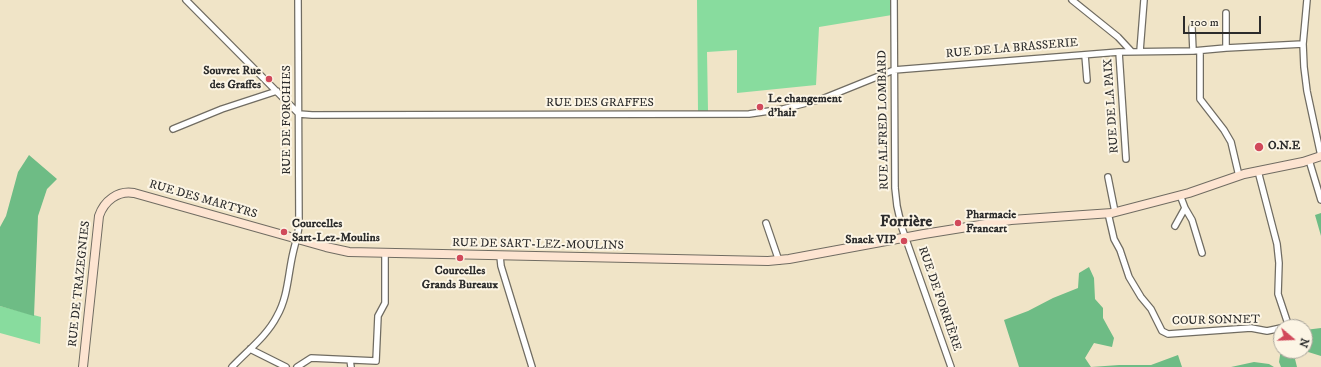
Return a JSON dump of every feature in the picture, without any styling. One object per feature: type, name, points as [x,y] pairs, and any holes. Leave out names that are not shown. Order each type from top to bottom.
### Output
[{"type":"main road","name":"RUE DE SART-LEZ-MOULINS","points":[[297,239],[349,252],[750,262],[779,261],[1014,220],[1111,213],[1199,190],[1239,176],[1321,156]]},
{"type":"main road","name":"RUE DES MARTYRS","points":[[105,204],[116,195],[125,192],[134,193],[297,239]]},
{"type":"main road","name":"RUE DE TRAZEGNIES","points":[[83,367],[99,219],[100,212],[105,204]]},
{"type":"street","points":[[186,0],[299,114]]},
{"type":"street","name":"RUE DE FORCHIES","points":[[232,367],[270,327],[277,317],[287,291],[293,252],[297,239],[299,226],[298,0]]},
{"type":"street","name":"RUE ALFRED LOMBARD","points":[[894,0],[895,188],[897,206],[905,238]]},
{"type":"street","points":[[1072,0],[1118,37],[1131,51]]},
{"type":"street","points":[[1140,51],[1144,0]]},
{"type":"street","points":[[1307,0],[1303,44],[1304,67],[1307,91],[1321,156]]},
{"type":"street","points":[[1226,13],[1226,48]]},
{"type":"street","points":[[1192,28],[1193,52]]},
{"type":"street","name":"RUE DE LA BRASSERIE","points":[[894,70],[1131,51],[1193,52],[1226,48],[1303,44]]},
{"type":"street","points":[[1200,51],[1200,100],[1224,130],[1231,142],[1239,176]]},
{"type":"street","name":"RUE DE LA PAIX","points":[[1120,52],[1126,159]]},
{"type":"street","points":[[1085,55],[1087,80]]},
{"type":"street","name":"RUE DES GRAFFES","points":[[299,114],[749,114],[783,110],[822,99],[894,70]]},
{"type":"street","points":[[173,129],[222,109],[276,91]]},
{"type":"street","points":[[1309,160],[1321,200]]},
{"type":"street","points":[[1258,171],[1277,244],[1279,262],[1278,294],[1286,319]]},
{"type":"street","name":"COUR SONNET","points":[[1108,177],[1114,239],[1120,250],[1129,277],[1141,297],[1151,309],[1162,331],[1168,334],[1251,328],[1267,331],[1273,330]]},
{"type":"street","points":[[1180,195],[1192,220],[1202,253]]},
{"type":"street","points":[[1175,226],[1185,208]]},
{"type":"street","points":[[766,224],[779,261]]},
{"type":"street","name":"RUE DE FORRIÈRE","points":[[905,238],[951,367]]},
{"type":"street","points":[[297,367],[311,358],[376,361],[378,316],[385,303],[386,253]]},
{"type":"street","points":[[500,256],[501,266],[532,367]]},
{"type":"street","points":[[250,349],[286,367]]},
{"type":"street","points":[[350,360],[351,367]]},
{"type":"green space","points":[[697,0],[892,0],[892,15],[819,27],[816,85],[737,93],[737,50],[707,52],[708,111],[698,111]]},
{"type":"green space","points":[[29,155],[57,179],[47,189],[38,216],[34,316],[0,306],[0,227],[6,216],[18,172]]},
{"type":"green space","points":[[1321,213],[1321,236],[1315,215]]},
{"type":"green space","points":[[1089,267],[1094,278],[1095,299],[1103,308],[1103,318],[1114,338],[1112,347],[1094,343],[1085,358],[1091,367],[1019,367],[1004,320],[1028,311],[1053,298],[1078,288],[1079,273]]},
{"type":"green space","points":[[0,306],[41,317],[40,344],[0,333]]},
{"type":"green space","points":[[1321,328],[1321,356],[1313,354],[1313,329]]},
{"type":"green space","points":[[1178,355],[1182,367],[1091,367],[1151,365]]},
{"type":"green space","points":[[1279,359],[1295,359],[1297,367],[1281,367]]},
{"type":"green space","points":[[1254,362],[1269,364],[1274,367],[1231,367]]},
{"type":"place","name":"Souvret Rue des Graffes","points":[[269,79]]},
{"type":"place","name":"Le changement d'hair","points":[[760,107]]},
{"type":"place","name":"O.N.E","points":[[1259,147]]},
{"type":"place","name":"Pharmacie Francart","points":[[958,223]]},
{"type":"place","name":"Courcelles Sart-Lez-Moulins","points":[[284,232]]},
{"type":"place","name":"Snack VIP","points":[[904,241]]},
{"type":"place","name":"Courcelles Grands Bureaux","points":[[460,258]]},
{"type":"district","name":"Forrière","points":[[906,223]]}]
